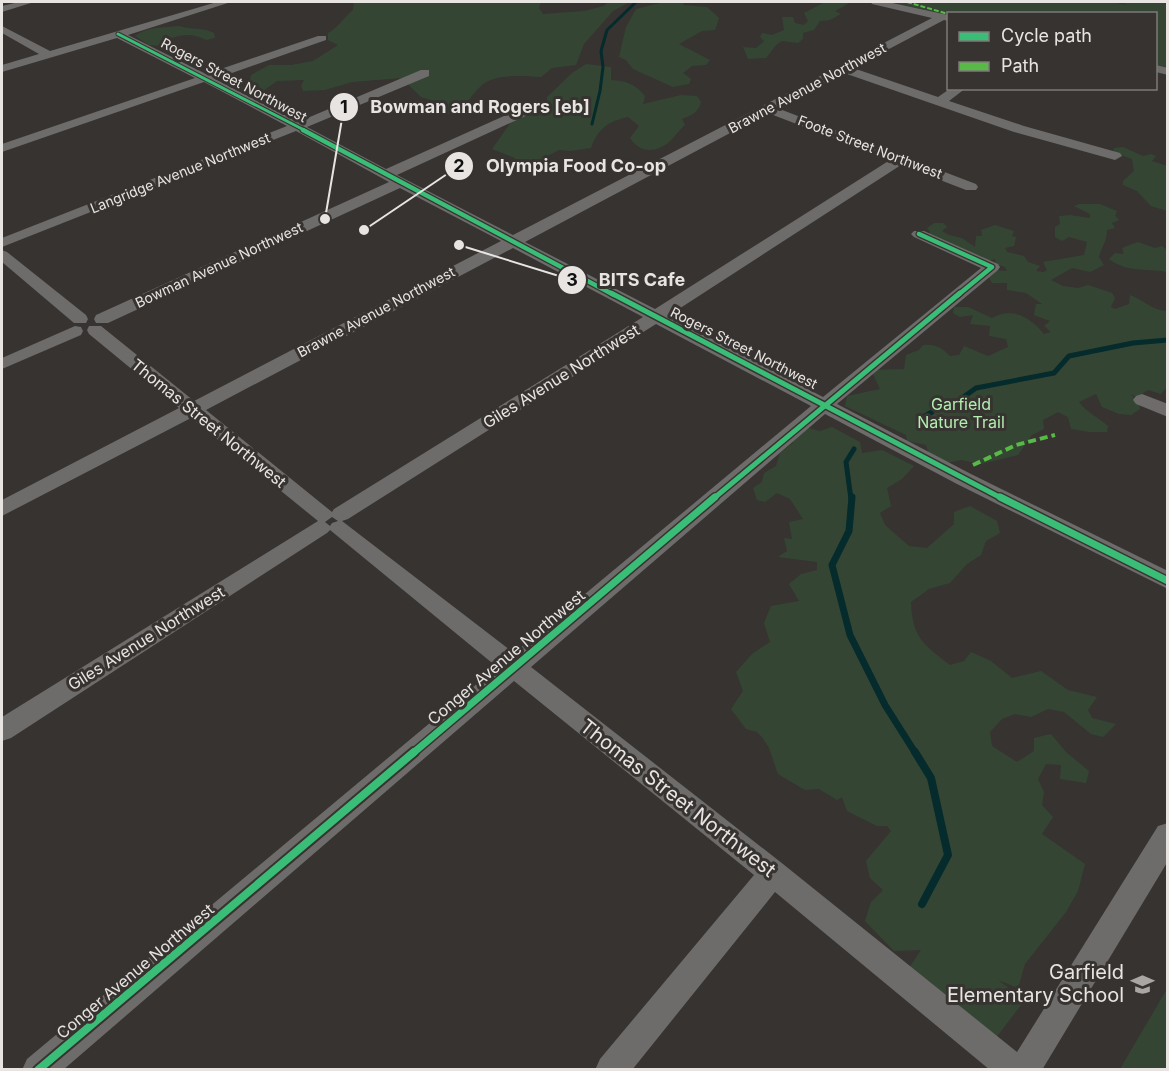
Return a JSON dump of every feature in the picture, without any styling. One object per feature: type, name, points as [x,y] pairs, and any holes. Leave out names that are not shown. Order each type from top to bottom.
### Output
[{"type":"street","points":[[2,9],[29,2]]},
{"type":"street","points":[[2,69],[226,2]]},
{"type":"street","points":[[876,2],[945,17]]},
{"type":"street","name":"Brawne Avenue Northwest","points":[[2,509],[511,241],[945,17]]},
{"type":"street","points":[[2,29],[48,55]]},
{"type":"street","name":"Rogers Street Northwest","points":[[118,34],[964,479],[1167,581]]},
{"type":"street","points":[[2,148],[322,38]]},
{"type":"street","points":[[843,69],[1019,129],[1115,156]]},
{"type":"street","name":"Langridge Avenue Northwest","points":[[2,243],[296,127],[425,73]]},
{"type":"street","points":[[939,102],[957,90]]},
{"type":"street","name":"Foote Street Northwest","points":[[768,109],[971,187]]},
{"type":"street","points":[[387,174],[528,110]]},
{"type":"street","name":"Giles Avenue Northwest","points":[[2,730],[901,159]]},
{"type":"street","name":"Bowman Avenue Northwest","points":[[2,364],[401,182]]},
{"type":"street","name":"Conger Avenue Northwest","points":[[38,1070],[825,404],[992,267],[919,234]]},
{"type":"street","name":"Thomas Street Northwest","points":[[2,255],[513,669],[773,873],[1015,1070]]},
{"type":"street","points":[[1142,400],[1167,411]]},
{"type":"street","points":[[1024,1070],[1167,835]]},
{"type":"street","points":[[611,1070],[773,873]]},
{"type":"green space","points":[[354,2],[541,2],[539,8],[543,14],[584,11],[604,6],[608,2],[630,2],[613,11],[584,44],[576,65],[552,68],[541,77],[509,76],[492,79],[477,90],[459,114],[444,114],[441,103],[421,97],[402,78],[352,82],[325,90],[303,91],[301,86],[304,80],[277,81],[263,91],[254,93],[238,90],[249,84],[251,75],[269,65],[291,65],[313,61],[338,45],[328,40],[328,33],[353,10]]},
{"type":"green space","points":[[664,2],[684,2],[683,5],[707,7],[719,18],[715,30],[702,31],[679,44],[710,60],[706,65],[692,66],[683,73],[691,79],[689,84],[673,87],[633,69],[626,60],[619,57],[626,27],[636,9]]},
{"type":"green space","points":[[825,2],[851,2],[835,11],[841,14],[830,20],[820,21],[814,30],[803,33],[803,39],[798,43],[782,41],[766,58],[748,59],[743,47],[756,48],[764,41],[760,37],[762,33],[772,35],[784,30],[782,17],[793,17],[795,23],[804,25],[808,21],[804,13]]},
{"type":"green space","points":[[891,2],[1110,2],[1128,5],[1120,2],[1167,2],[1167,68],[1157,65],[1157,12],[947,12],[947,15]]},
{"type":"green space","points":[[179,26],[210,31],[214,33],[215,38],[206,40],[191,35],[181,36],[165,40],[162,46],[149,45],[135,36],[150,29]]},
{"type":"green space","points":[[586,64],[611,67],[611,80],[626,82],[638,89],[645,96],[643,104],[681,95],[697,96],[701,102],[700,106],[694,113],[682,119],[685,125],[670,141],[657,149],[642,149],[634,143],[630,138],[639,126],[628,117],[605,126],[597,135],[591,148],[559,150],[523,169],[511,165],[515,158],[492,149],[511,122],[547,106],[547,97],[572,73]]},
{"type":"green space","points":[[1123,147],[1143,156],[1151,154],[1156,156],[1152,161],[1167,166],[1167,211],[1151,206],[1137,191],[1123,185],[1123,181],[1134,171],[1132,159],[1113,152],[1114,148]]},
{"type":"green space","name":"Garfield Nature Trail","points":[[1100,204],[1117,211],[1115,216],[1119,220],[1112,223],[1115,228],[1107,230],[1099,257],[1104,265],[1090,272],[1072,268],[1051,280],[1063,286],[1078,288],[1088,285],[1112,293],[1115,298],[1111,307],[1115,309],[1129,304],[1130,295],[1162,311],[1167,311],[1167,387],[1161,394],[1148,390],[1137,397],[1130,394],[1138,401],[1140,409],[1131,415],[1119,414],[1102,407],[1096,394],[1079,402],[1108,426],[1107,432],[1071,429],[1068,417],[1058,412],[1043,420],[1044,429],[1032,435],[1018,455],[981,464],[961,460],[946,463],[931,461],[926,445],[907,441],[906,435],[845,406],[847,396],[880,389],[871,370],[904,369],[906,355],[919,350],[923,345],[938,347],[950,356],[959,355],[964,346],[988,356],[1008,347],[1006,339],[989,336],[990,326],[970,324],[973,315],[960,317],[953,313],[954,307],[968,307],[992,318],[1007,313],[1014,314],[1033,323],[1044,334],[1051,332],[1044,326],[1050,321],[1034,315],[1036,304],[1042,304],[1026,293],[1007,290],[1007,283],[992,283],[988,276],[992,270],[1007,271],[1005,267],[996,264],[995,259],[987,261],[982,259],[982,256],[970,254],[929,234],[927,228],[934,223],[943,223],[947,227],[942,231],[962,238],[975,247],[976,236],[982,236],[981,230],[995,225],[1014,231],[1012,236],[1016,237],[1014,246],[1005,248],[1007,252],[1024,256],[1028,262],[1040,266],[1036,271],[1044,272],[1047,270],[1043,262],[1084,255],[1087,242],[1069,237],[1062,241],[1055,237],[1055,227],[1060,224],[1059,216],[1090,218],[1090,214],[1074,206]]},
{"type":"green space","points":[[1138,242],[1155,248],[1162,246],[1167,250],[1167,272],[1130,268],[1109,259],[1115,253],[1124,254],[1122,248]]},
{"type":"green space","points":[[805,427],[820,431],[832,427],[860,442],[862,453],[882,450],[914,466],[902,479],[887,488],[891,506],[880,513],[885,525],[909,546],[927,548],[954,524],[954,512],[970,506],[997,521],[1000,533],[986,541],[981,555],[967,564],[950,583],[929,589],[911,602],[914,624],[926,646],[950,665],[964,661],[971,652],[991,661],[1012,678],[1041,671],[1068,690],[1097,697],[1088,710],[1092,718],[1116,724],[1103,737],[1091,734],[1064,712],[1048,709],[1031,717],[1015,714],[1002,719],[990,732],[992,746],[1017,762],[1034,751],[1034,738],[1051,734],[1066,752],[1089,771],[1086,783],[1060,779],[1061,765],[1046,764],[1038,779],[1044,792],[1042,805],[1053,817],[1042,834],[1085,864],[1078,891],[1066,912],[1025,964],[1018,988],[998,980],[1025,1000],[995,1039],[907,971],[921,950],[894,951],[865,921],[871,902],[883,890],[870,878],[866,861],[891,831],[887,826],[877,826],[847,811],[842,797],[837,800],[819,789],[805,790],[778,774],[769,748],[762,737],[757,732],[746,729],[731,709],[743,691],[736,672],[752,654],[770,642],[764,623],[771,606],[799,601],[789,584],[801,574],[817,570],[817,562],[778,557],[787,551],[784,538],[792,539],[789,522],[803,519],[790,499],[777,493],[765,502],[757,500],[753,488],[762,482],[764,473],[776,466],[780,453],[793,443],[792,439]]},
{"type":"green space","points":[[1167,989],[1167,1069],[1120,1069]]},
{"type":"waterway","points":[[592,124],[600,91],[603,67],[601,51],[607,30],[636,2]]},
{"type":"waterway","points":[[944,405],[958,401],[976,388],[1054,373],[1069,356],[1133,343],[1168,340]]},
{"type":"waterway","points":[[921,418],[932,412]]},
{"type":"waterway","points":[[851,499],[846,462],[854,449]]},
{"type":"waterway","points":[[852,497],[849,531],[832,565],[850,635],[885,705],[916,754]]},
{"type":"waterway","points":[[915,752],[931,778],[948,855],[922,904]]},
{"type":"marked path","points":[[907,2],[947,14]]},
{"type":"marked path","points":[[1033,2],[1039,2]]},
{"type":"marked path","points":[[973,465],[1016,445],[1055,435]]},
{"type":"cycle path","points":[[118,34],[252,102],[964,479],[1168,581]]},
{"type":"cycle path","points":[[38,1070],[812,415],[992,267],[919,234]]},
{"type":"place","name":"Bowman and Rogers [eb]","points":[[325,219]]},
{"type":"place","name":"Olympia Food Co-op","points":[[364,230]]},
{"type":"place","name":"BITS Cafe","points":[[459,245]]},
{"type":"place","name":"Garfield Elementary School","points":[[1142,984]]}]
